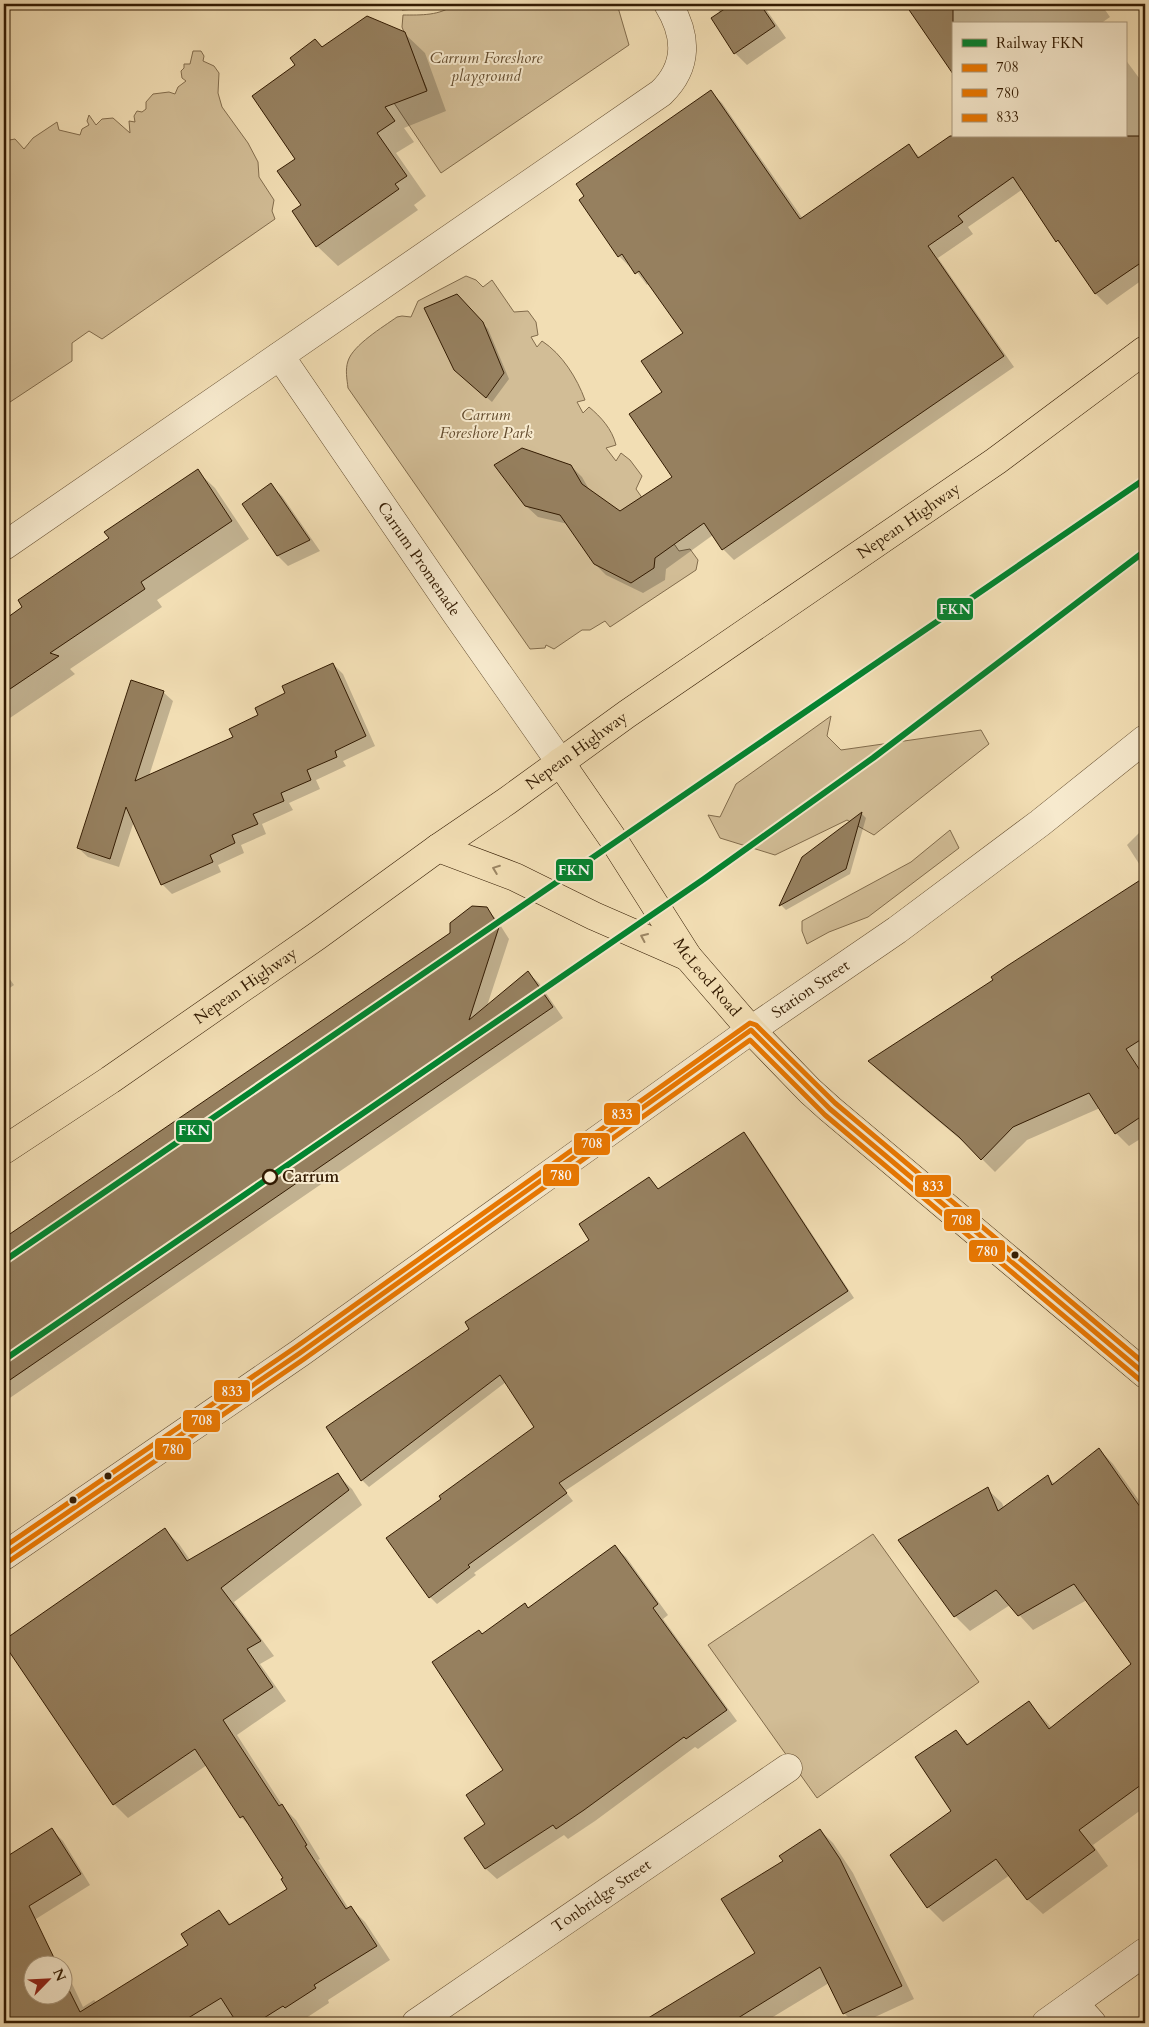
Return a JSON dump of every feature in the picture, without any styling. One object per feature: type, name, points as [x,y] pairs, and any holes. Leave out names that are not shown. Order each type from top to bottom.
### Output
[{"type":"main road","name":"Nepean Highway","points":[[4,1150],[110,1080],[317,936],[560,762],[996,460],[1145,350]]},
{"type":"main road","name":"McLeod Road","points":[[560,762],[688,957],[751,1030],[830,1109],[1145,1374]]},
{"type":"main road","points":[[438,848],[515,877],[594,916],[688,957]]},
{"type":"street","points":[[4,546],[661,93],[676,75],[682,53],[681,31],[668,4]]},
{"type":"street","name":"Carrum Promenade","points":[[280,356],[560,762]]},
{"type":"street","name":"Station Street","points":[[4,1556],[300,1353],[751,1030],[897,930],[1040,823],[1145,739]]},
{"type":"street","name":"Tonbridge Street","points":[[416,2023],[788,1768]]},
{"type":"street","points":[[1046,2023],[1145,1952]]},
{"type":"street","points":[[1074,2003],[1092,2023]]},
{"type":"green space","points":[[403,4],[441,4],[427,8],[402,10]]},
{"type":"green space","name":"Carrum Foreshore playground","points":[[455,4],[617,4],[629,45],[441,173],[394,103],[427,90],[402,27],[403,15],[437,13]]},
{"type":"green space","points":[[193,51],[201,51],[204,56],[203,61],[214,66],[219,73],[218,93],[222,107],[248,143],[258,162],[259,177],[274,200],[272,211],[275,219],[102,339],[89,331],[72,343],[72,361],[4,406],[4,141],[15,139],[24,149],[33,138],[57,122],[59,130],[80,135],[82,129],[89,125],[87,121],[89,115],[96,125],[102,119],[113,118],[130,133],[129,121],[135,122],[134,116],[137,111],[142,112],[146,109],[146,102],[153,94],[169,92],[175,94],[178,87],[186,81],[182,78],[181,71],[184,68],[184,64],[190,64]]},
{"type":"green space","name":"Carrum Foreshore Park","points":[[466,276],[476,280],[483,287],[492,280],[514,312],[528,311],[536,322],[538,335],[531,337],[537,347],[542,341],[568,367],[578,383],[585,400],[577,402],[583,413],[589,407],[602,419],[612,434],[616,445],[606,448],[616,461],[621,453],[630,460],[642,476],[636,489],[679,551],[690,549],[698,560],[696,570],[610,627],[605,621],[590,630],[582,630],[554,649],[546,645],[545,648],[530,649],[348,388],[346,371],[348,361],[362,343],[397,317],[411,317],[418,301]]},
{"type":"green space","points":[[831,716],[827,736],[841,750],[981,730],[989,744],[874,835],[847,820],[775,855],[720,838],[708,815],[720,817],[736,784]]},
{"type":"green space","points":[[950,830],[959,848],[868,917],[829,932],[807,944],[802,931],[802,921],[911,862]]},
{"type":"green space","points":[[873,1534],[979,1682],[817,1798],[708,1645]]},
{"type":"building","points":[[732,4],[760,4],[775,26],[734,54],[711,18]]},
{"type":"building","points":[[905,4],[953,4],[952,73]]},
{"type":"building","points":[[367,16],[405,32],[427,91],[385,107],[395,121],[377,133],[407,176],[395,184],[399,189],[316,247],[292,211],[301,205],[277,171],[295,159],[252,96],[295,65],[290,58],[315,39],[322,47]]},
{"type":"building","points":[[711,90],[800,219],[909,144],[918,158],[950,136],[952,138],[1126,138],[1126,136],[1145,136],[1145,260],[1095,294],[1058,240],[1056,242],[1013,177],[958,216],[963,222],[928,246],[1004,356],[722,550],[704,523],[655,558],[654,568],[631,583],[594,564],[560,515],[525,506],[494,465],[522,448],[571,465],[582,484],[620,511],[672,477],[629,414],[662,392],[641,361],[683,333],[639,271],[635,274],[622,254],[618,257],[579,200],[584,196],[576,184]]},
{"type":"building","points":[[457,294],[483,322],[504,373],[486,398],[454,370],[424,308]]},
{"type":"building","points":[[198,469],[232,521],[141,582],[145,589],[50,653],[59,656],[4,693],[4,620],[22,607],[18,600],[109,538],[104,532]]},
{"type":"building","points":[[271,483],[310,540],[277,556],[242,504]]},
{"type":"building","points":[[333,663],[366,736],[335,751],[337,757],[307,770],[311,780],[281,793],[284,801],[253,814],[258,824],[232,835],[235,843],[210,855],[213,862],[161,885],[126,807],[110,859],[77,848],[131,680],[164,691],[135,781],[233,737],[229,729],[258,715],[255,708],[285,693],[282,686]]},
{"type":"building","points":[[862,812],[846,869],[779,906],[802,857]]},
{"type":"building","points":[[1145,877],[1145,1037],[1126,1049],[1145,1078],[1145,1114],[1115,1134],[1089,1093],[1013,1127],[981,1160],[959,1137],[868,1061],[993,980],[991,977],[1007,966]]},
{"type":"building","name":"Carrum","points":[[472,906],[487,907],[499,927],[469,1020],[528,971],[553,1007],[4,1384],[4,1238],[450,933],[450,923]]},
{"type":"building","points":[[744,1132],[848,1291],[559,1483],[567,1493],[468,1565],[470,1567],[429,1598],[386,1538],[441,1499],[439,1496],[534,1427],[500,1375],[361,1481],[326,1427],[469,1329],[465,1322],[589,1240],[579,1224],[649,1177],[658,1189]]},
{"type":"building","points":[[1099,1448],[1145,1514],[1145,1782],[1079,1830],[1095,1850],[1027,1900],[996,1859],[927,1908],[890,1855],[951,1811],[915,1757],[956,1730],[967,1745],[1029,1701],[1049,1729],[1131,1664],[1074,1584],[1018,1616],[996,1590],[954,1617],[898,1540],[988,1487],[998,1511],[1048,1475],[1052,1485]]},
{"type":"building","points":[[338,1473],[349,1490],[221,1588],[261,1641],[247,1649],[273,1687],[223,1720],[279,1806],[282,1804],[307,1845],[305,1846],[346,1909],[351,1906],[377,1946],[314,1985],[316,1988],[285,2008],[283,2006],[256,2023],[237,2023],[221,1998],[180,2023],[4,2023],[4,1853],[6,1857],[52,1828],[81,1874],[29,1906],[52,1954],[22,1954],[22,2004],[72,2004],[72,1996],[80,2012],[188,1945],[181,1934],[219,1910],[229,1925],[287,1889],[281,1879],[283,1878],[243,1816],[240,1818],[195,1749],[113,1805],[4,1644],[4,1640],[165,1528],[187,1561]]},
{"type":"building","points":[[615,1545],[658,1604],[653,1608],[727,1710],[686,1739],[684,1737],[556,1829],[553,1825],[485,1869],[464,1838],[485,1824],[466,1795],[503,1770],[432,1662],[479,1630],[482,1634],[525,1603],[528,1608]]},
{"type":"building","points":[[820,1829],[840,1859],[902,1986],[843,2014],[820,1967],[730,2023],[640,2023],[755,1953],[721,1899],[783,1861],[779,1856]]},
{"type":"rail line","name":"FKN","points":[[4,1261],[1145,479]]},
{"type":"rail line","name":"FKN","points":[[4,1360],[704,879],[873,758],[1145,551]]},
{"type":"transit line","name":"833","points":[[4,1547],[296,1347],[750,1023],[756,1025],[835,1103],[1145,1364]]},
{"type":"transit line","name":"708","points":[[4,1556],[300,1353],[751,1030],[830,1109],[1145,1374]]},
{"type":"transit line","name":"780","points":[[8,1562],[304,1359],[750,1040],[825,1115],[1140,1380]]},
{"type":"place","name":"Carrum","points":[[270,1177]]}]
